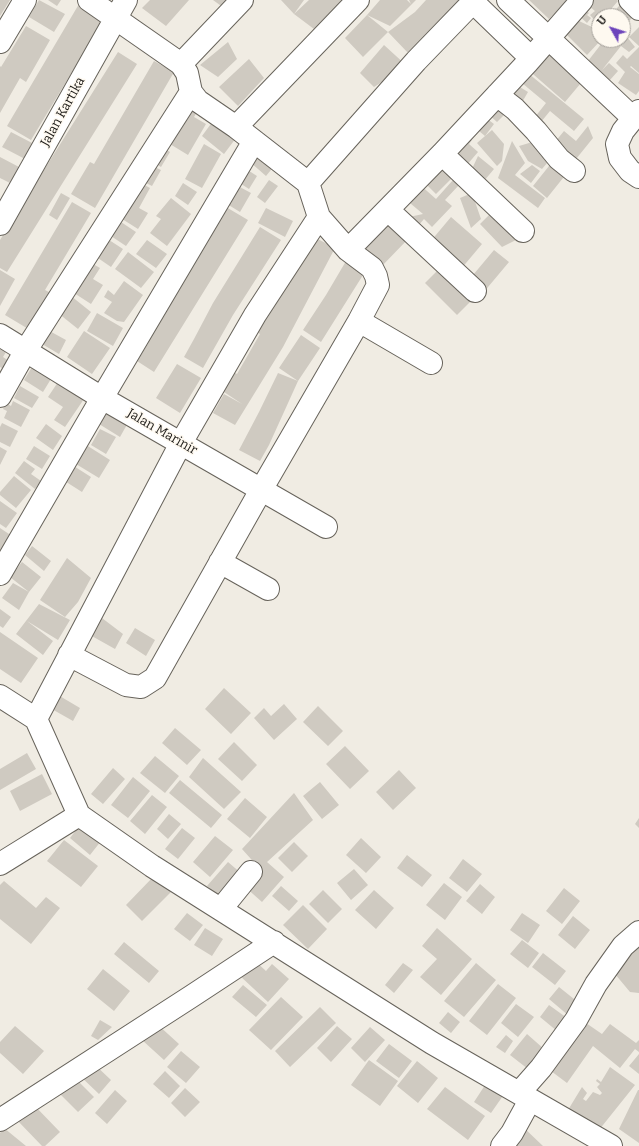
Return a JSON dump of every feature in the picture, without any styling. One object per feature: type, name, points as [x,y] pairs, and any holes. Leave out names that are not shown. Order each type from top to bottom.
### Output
[{"type":"street","points":[[0,42],[25,0]]},
{"type":"street","points":[[69,655],[126,685],[142,687],[154,678],[359,321],[378,285],[372,268],[348,250],[320,217],[308,183],[254,141],[198,101],[191,92],[187,73],[181,64],[89,0]]},
{"type":"street","name":"Jalan Kartika","points":[[0,224],[126,0]]},
{"type":"street","points":[[181,64],[242,0]]},
{"type":"street","points":[[236,128],[358,0]]},
{"type":"street","points":[[508,0],[548,39],[636,114],[623,131],[617,144],[620,158],[630,171],[639,177]]},
{"type":"street","points":[[348,250],[442,154],[531,58],[582,0]]},
{"type":"street","points":[[630,0],[639,9]]},
{"type":"street","points":[[308,183],[416,61],[472,1],[531,58]]},
{"type":"street","points":[[0,396],[26,350],[191,92]]},
{"type":"street","points":[[497,94],[515,109],[536,131],[559,159],[574,171]]},
{"type":"street","points":[[0,574],[254,141]]},
{"type":"street","points":[[442,154],[523,231]]},
{"type":"street","points":[[388,210],[475,291]]},
{"type":"street","points":[[36,719],[181,442],[255,315],[320,217]]},
{"type":"street","points":[[359,321],[430,363]]},
{"type":"street","name":"Jalan Marinir","points":[[0,335],[102,398],[181,442],[326,527]]},
{"type":"street","points":[[220,562],[268,589]]},
{"type":"street","points":[[0,696],[36,719],[79,815],[152,866],[432,1043],[611,1146]]},
{"type":"street","points":[[0,864],[79,815]]},
{"type":"street","points":[[221,909],[251,872]]},
{"type":"street","points":[[502,1146],[512,1133],[525,1096],[541,1068],[576,1020],[596,984],[623,946],[639,932]]},
{"type":"street","points":[[0,1119],[274,942]]},
{"type":"building","points":[[0,0],[10,0],[0,16]]},
{"type":"building","points":[[39,0],[65,14],[54,32],[29,17]]},
{"type":"building","points":[[48,0],[61,0],[57,6]]},
{"type":"building","points":[[150,0],[189,0],[166,26],[142,8]]},
{"type":"building","points":[[213,0],[232,0],[224,8]]},
{"type":"building","points":[[281,0],[304,0],[294,14]]},
{"type":"building","points":[[309,0],[344,0],[314,29],[294,14]]},
{"type":"building","points":[[380,0],[407,0],[411,4],[409,0],[416,0],[390,26],[367,15]]},
{"type":"building","points":[[426,0],[465,0],[409,54],[388,32],[415,12]]},
{"type":"building","points":[[529,0],[567,0],[549,19]]},
{"type":"building","points":[[583,1],[618,1],[612,8],[591,8]]},
{"type":"building","points":[[622,3],[627,8],[617,8]]},
{"type":"building","points":[[79,4],[104,19],[31,140],[7,126]]},
{"type":"building","points":[[582,7],[589,13],[587,15],[591,18],[587,23],[576,13]]},
{"type":"building","points":[[367,15],[388,32],[363,57],[345,38]]},
{"type":"building","points":[[579,21],[591,27],[591,48],[594,48],[587,55],[566,34],[566,32]]},
{"type":"building","points":[[26,26],[50,40],[26,82],[20,78],[0,113],[0,66],[1,67]]},
{"type":"building","points":[[639,27],[639,46],[631,39],[631,35]]},
{"type":"building","points":[[228,42],[237,59],[218,77],[200,65]]},
{"type":"building","points":[[631,42],[635,47],[629,52],[624,48],[631,48]]},
{"type":"building","points":[[547,44],[586,77],[565,102],[526,68]]},
{"type":"building","points":[[384,45],[407,66],[374,87],[360,73]]},
{"type":"building","points":[[639,47],[639,73],[631,66],[630,67],[639,74],[639,91],[636,95],[618,83],[625,72],[616,63],[623,55],[627,59]]},
{"type":"building","points":[[598,48],[619,48],[602,70],[609,63],[618,71],[610,80],[588,61]]},
{"type":"building","points":[[118,52],[137,64],[7,272],[0,268],[0,240]]},
{"type":"building","points":[[249,59],[264,78],[238,106],[219,87]]},
{"type":"building","points":[[154,61],[174,72],[95,208],[71,194],[90,162],[94,164]]},
{"type":"building","points":[[523,69],[584,119],[574,131],[550,111],[541,122],[535,117],[546,103],[516,78]]},
{"type":"building","points":[[515,84],[528,92],[521,104],[506,99]]},
{"type":"building","points":[[189,100],[200,107],[194,117],[206,124],[188,155],[165,141]]},
{"type":"building","points":[[496,106],[504,115],[497,122],[488,114]]},
{"type":"building","points":[[482,115],[494,124],[485,136],[479,131],[475,136],[463,138]]},
{"type":"building","points":[[213,121],[236,138],[224,154],[202,136]]},
{"type":"building","points":[[588,126],[593,138],[572,164],[555,142],[564,131],[576,141]]},
{"type":"building","points":[[492,130],[504,144],[502,161],[497,166],[477,143]]},
{"type":"building","points":[[11,132],[34,144],[25,159],[2,147]]},
{"type":"building","points":[[472,140],[469,144],[478,152],[466,166],[450,152],[460,141]]},
{"type":"building","points":[[512,141],[525,163],[515,175],[545,198],[538,208],[498,178]]},
{"type":"building","points":[[536,141],[553,156],[542,169],[528,161],[519,146]]},
{"type":"building","points":[[204,144],[221,154],[202,188],[185,179]]},
{"type":"building","points":[[160,145],[170,152],[161,167],[150,160]]},
{"type":"building","points":[[259,151],[275,165],[266,176],[250,162]]},
{"type":"building","points":[[478,156],[494,169],[484,181],[471,171]]},
{"type":"building","points":[[0,157],[19,167],[10,183],[0,178]]},
{"type":"building","points":[[553,161],[567,173],[547,198],[533,186]]},
{"type":"building","points":[[148,164],[161,170],[152,186],[140,180]]},
{"type":"building","points":[[532,165],[540,171],[531,183],[520,174]]},
{"type":"building","points":[[436,166],[456,174],[436,194],[426,184]]},
{"type":"building","points":[[243,167],[257,176],[249,189],[235,180]]},
{"type":"building","points":[[269,180],[278,186],[265,203],[257,197]]},
{"type":"building","points":[[453,180],[459,185],[445,200],[452,206],[432,227],[424,219],[418,226],[409,217],[423,214],[404,198],[418,183],[436,199]]},
{"type":"building","points":[[139,182],[150,188],[139,208],[148,213],[138,229],[119,217]]},
{"type":"building","points":[[183,183],[197,192],[188,205],[175,196]]},
{"type":"building","points":[[238,186],[251,193],[240,212],[227,204]]},
{"type":"building","points":[[61,193],[70,198],[57,220],[49,215]]},
{"type":"building","points":[[472,193],[481,219],[471,228],[460,198]]},
{"type":"building","points":[[171,198],[191,214],[167,246],[150,233],[161,219],[156,216]]},
{"type":"building","points":[[72,202],[91,213],[45,290],[51,293],[30,330],[5,315]]},
{"type":"building","points":[[226,207],[248,220],[154,372],[137,361],[149,342],[143,339]]},
{"type":"building","points":[[266,208],[293,221],[285,237],[258,223]]},
{"type":"building","points":[[494,210],[520,238],[502,247],[480,224]]},
{"type":"building","points":[[385,216],[409,238],[380,268],[357,246]]},
{"type":"building","points":[[451,217],[482,244],[461,269],[430,242]]},
{"type":"building","points":[[118,220],[136,232],[126,246],[108,234]]},
{"type":"building","points":[[260,227],[281,240],[233,315],[203,368],[184,357],[213,303]]},
{"type":"building","points":[[312,236],[335,248],[283,347],[235,425],[213,413],[224,394],[242,404],[218,388],[230,370],[237,374],[260,334],[255,331]]},
{"type":"building","points":[[106,238],[123,249],[111,267],[95,256]]},
{"type":"building","points":[[147,240],[167,254],[156,268],[136,254]]},
{"type":"building","points":[[494,250],[509,262],[483,293],[468,281]]},
{"type":"building","points":[[128,252],[154,272],[141,288],[115,269]]},
{"type":"building","points":[[349,256],[368,267],[321,342],[303,330]]},
{"type":"building","points":[[93,264],[100,268],[93,279],[103,285],[91,304],[74,293]]},
{"type":"building","points":[[441,267],[473,299],[457,315],[425,283]]},
{"type":"building","points":[[0,270],[15,279],[0,306]]},
{"type":"building","points":[[124,281],[143,295],[124,322],[117,321],[104,313],[112,302],[104,297],[108,290],[114,295]]},
{"type":"building","points":[[71,296],[91,312],[78,329],[58,313]]},
{"type":"building","points":[[97,313],[123,328],[113,346],[87,331]]},
{"type":"building","points":[[44,328],[66,340],[59,354],[37,341]]},
{"type":"building","points":[[84,331],[110,348],[92,374],[67,357]]},
{"type":"building","points":[[301,335],[320,348],[298,381],[279,368]]},
{"type":"building","points":[[0,348],[6,352],[3,357],[12,363],[7,371],[0,367]]},
{"type":"building","points":[[35,362],[54,374],[43,392],[24,380]]},
{"type":"building","points":[[177,364],[201,378],[180,413],[156,398]]},
{"type":"building","points":[[278,373],[298,381],[269,445],[260,461],[239,450]]},
{"type":"building","points":[[60,379],[86,396],[65,427],[54,420],[63,407],[48,397]]},
{"type":"building","points":[[20,386],[39,397],[32,408],[14,398]]},
{"type":"building","points":[[13,401],[30,410],[21,427],[4,418],[7,411],[3,409],[6,403],[11,406]]},
{"type":"building","points":[[107,409],[129,421],[120,437],[99,424]]},
{"type":"building","points":[[2,423],[18,431],[10,447],[0,442],[0,427]]},
{"type":"building","points":[[46,424],[62,436],[53,450],[36,438]]},
{"type":"building","points":[[100,429],[116,437],[106,454],[91,445]]},
{"type":"building","points":[[83,443],[110,460],[99,478],[71,461]]},
{"type":"building","points":[[34,446],[50,456],[42,469],[26,459]]},
{"type":"building","points":[[0,447],[7,451],[0,465]]},
{"type":"building","points":[[24,461],[35,469],[31,474],[41,481],[35,489],[15,473]]},
{"type":"building","points":[[69,463],[91,477],[82,492],[60,478]]},
{"type":"building","points":[[14,476],[31,490],[16,508],[0,495],[0,492]]},
{"type":"building","points":[[0,501],[17,513],[6,528],[0,524]]},
{"type":"building","points":[[0,528],[12,536],[0,551]]},
{"type":"building","points":[[32,546],[51,561],[44,571],[25,555]]},
{"type":"building","points":[[67,558],[91,578],[78,602],[65,617],[40,600]]},
{"type":"building","points":[[22,562],[41,577],[29,592],[10,577]]},
{"type":"building","points":[[13,583],[29,592],[19,610],[2,598]]},
{"type":"building","points":[[39,604],[70,620],[58,640],[27,621],[53,641],[43,655],[16,634]]},
{"type":"building","points":[[0,609],[11,617],[3,628],[0,626]]},
{"type":"building","points":[[98,615],[123,634],[115,649],[90,635]]},
{"type":"building","points":[[135,628],[155,640],[146,656],[126,643]]},
{"type":"building","points":[[0,632],[38,658],[21,683],[0,669]]},
{"type":"building","points":[[224,688],[251,713],[231,734],[205,709]]},
{"type":"building","points":[[58,695],[80,708],[73,721],[50,708]]},
{"type":"building","points":[[284,704],[297,719],[274,740],[254,718],[264,708],[271,716]]},
{"type":"building","points":[[318,706],[343,731],[328,746],[303,722]]},
{"type":"building","points":[[175,728],[201,750],[187,765],[162,743]]},
{"type":"building","points":[[234,742],[257,765],[242,781],[218,759]]},
{"type":"building","points":[[345,746],[369,771],[350,789],[326,764]]},
{"type":"building","points":[[27,753],[36,769],[0,790],[0,769]]},
{"type":"building","points":[[155,756],[179,776],[165,793],[140,773]]},
{"type":"building","points":[[203,758],[241,792],[224,809],[189,777]]},
{"type":"building","points":[[113,768],[125,779],[103,804],[91,794]]},
{"type":"building","points":[[399,770],[416,788],[393,810],[376,792]]},
{"type":"building","points":[[42,774],[52,794],[20,811],[10,791]]},
{"type":"building","points":[[133,777],[150,791],[128,818],[111,805]]},
{"type":"building","points":[[180,780],[222,815],[211,828],[169,793]]},
{"type":"building","points":[[320,782],[339,805],[322,819],[303,796]]},
{"type":"building","points":[[294,793],[313,820],[267,862],[284,877],[262,902],[244,886],[259,868],[242,849]]},
{"type":"building","points":[[152,795],[167,807],[145,834],[130,821]]},
{"type":"building","points":[[245,798],[267,817],[250,838],[227,819]]},
{"type":"building","points":[[169,814],[181,824],[168,839],[157,829]]},
{"type":"building","points":[[639,818],[639,828],[635,824]]},
{"type":"building","points":[[80,825],[101,841],[90,855],[70,838]]},
{"type":"building","points":[[182,828],[195,838],[178,859],[165,849]]},
{"type":"building","points":[[215,836],[233,850],[210,877],[193,862]]},
{"type":"building","points":[[361,838],[381,857],[366,873],[346,855]]},
{"type":"building","points":[[64,840],[98,866],[81,887],[47,861]]},
{"type":"building","points":[[294,842],[308,856],[292,872],[278,858]]},
{"type":"building","points":[[407,855],[432,875],[422,887],[397,868]]},
{"type":"building","points":[[463,859],[482,874],[467,892],[449,878]]},
{"type":"building","points":[[228,862],[242,874],[221,898],[207,886]]},
{"type":"building","points":[[354,869],[368,885],[351,900],[337,883]]},
{"type":"building","points":[[154,876],[171,892],[142,921],[126,905]]},
{"type":"building","points":[[4,881],[36,908],[46,897],[60,908],[31,944],[0,919],[0,885]]},
{"type":"building","points":[[444,883],[462,897],[445,920],[426,905]]},
{"type":"building","points":[[480,884],[495,897],[482,914],[466,901]]},
{"type":"building","points":[[281,886],[298,901],[289,911],[272,896]]},
{"type":"building","points":[[564,888],[580,901],[562,924],[546,911]]},
{"type":"building","points":[[323,890],[342,909],[328,923],[309,904]]},
{"type":"building","points":[[374,890],[394,908],[376,929],[355,910]]},
{"type":"building","points":[[303,905],[327,929],[308,949],[283,925]]},
{"type":"building","points":[[187,913],[203,925],[190,941],[174,929]]},
{"type":"building","points":[[522,913],[540,925],[528,943],[510,930]]},
{"type":"building","points":[[573,916],[590,930],[575,949],[558,935]]},
{"type":"building","points":[[205,928],[223,939],[212,956],[194,945]]},
{"type":"building","points":[[437,928],[472,959],[441,995],[420,977],[437,959],[422,946]]},
{"type":"building","points":[[522,940],[539,953],[528,968],[510,954]]},
{"type":"building","points":[[124,942],[159,971],[149,983],[114,954]]},
{"type":"building","points":[[639,943],[639,993],[630,992],[615,974]]},
{"type":"building","points":[[543,953],[566,971],[555,985],[532,967]]},
{"type":"building","points":[[253,959],[266,971],[272,964],[289,979],[268,1002],[239,975]]},
{"type":"building","points":[[403,963],[413,970],[394,993],[385,985]]},
{"type":"building","points":[[476,963],[496,980],[464,1017],[444,1001]]},
{"type":"building","points":[[103,969],[130,991],[114,1011],[87,989]]},
{"type":"building","points":[[498,984],[516,998],[487,1035],[469,1021]]},
{"type":"building","points":[[243,985],[267,1005],[256,1017],[232,997]]},
{"type":"building","points":[[559,987],[579,1003],[569,1016],[549,999]]},
{"type":"building","points":[[281,997],[303,1017],[271,1050],[249,1030]]},
{"type":"building","points":[[516,1004],[534,1017],[518,1037],[501,1023]]},
{"type":"building","points":[[549,1005],[567,1018],[557,1031],[540,1017]]},
{"type":"building","points":[[320,1007],[336,1023],[290,1067],[275,1051]]},
{"type":"building","points":[[448,1012],[460,1022],[451,1033],[439,1023]]},
{"type":"building","points":[[100,1020],[112,1027],[98,1040],[91,1036]]},
{"type":"building","points":[[586,1023],[602,1034],[610,1024],[636,1043],[639,1040],[639,1052],[635,1049],[620,1068],[593,1046],[567,1083],[551,1071]]},
{"type":"building","points":[[157,1024],[179,1044],[164,1060],[142,1040]]},
{"type":"building","points":[[15,1026],[44,1051],[23,1074],[0,1053],[0,1042]]},
{"type":"building","points":[[337,1026],[352,1039],[331,1062],[317,1048]]},
{"type":"building","points":[[370,1027],[385,1040],[365,1062],[351,1048]]},
{"type":"building","points":[[527,1034],[544,1049],[528,1069],[510,1055]]},
{"type":"building","points":[[506,1035],[513,1041],[505,1053],[496,1047]]},
{"type":"building","points":[[389,1044],[412,1061],[399,1078],[376,1061]]},
{"type":"building","points":[[181,1051],[200,1067],[186,1083],[167,1067]]},
{"type":"building","points":[[639,1054],[639,1074],[629,1066]]},
{"type":"building","points":[[369,1060],[398,1081],[380,1106],[351,1085]]},
{"type":"building","points":[[417,1061],[438,1078],[418,1103],[397,1086]]},
{"type":"building","points":[[92,1062],[111,1080],[99,1094],[79,1075]]},
{"type":"building","points":[[610,1067],[635,1085],[599,1130],[568,1110],[582,1087],[587,1093],[583,1099],[586,1101],[593,1092],[600,1095],[602,1093],[597,1087],[600,1084],[596,1081],[597,1079],[601,1082]]},
{"type":"building","points":[[165,1071],[180,1086],[169,1098],[153,1084]]},
{"type":"building","points":[[72,1075],[94,1097],[78,1112],[56,1090]]},
{"type":"building","points":[[489,1079],[507,1090],[491,1113],[474,1102]]},
{"type":"building","points":[[445,1087],[485,1116],[468,1140],[427,1109]]},
{"type":"building","points":[[185,1088],[200,1102],[185,1117],[171,1103]]},
{"type":"building","points":[[115,1090],[127,1101],[107,1124],[95,1113]]},
{"type":"building","points":[[639,1090],[639,1143],[619,1129]]},
{"type":"building","points":[[32,1103],[60,1132],[45,1146],[42,1146],[16,1119]]},
{"type":"building","points":[[522,1126],[543,1146],[507,1146]]},
{"type":"building","points":[[4,1128],[26,1146],[0,1146],[0,1133]]}]
